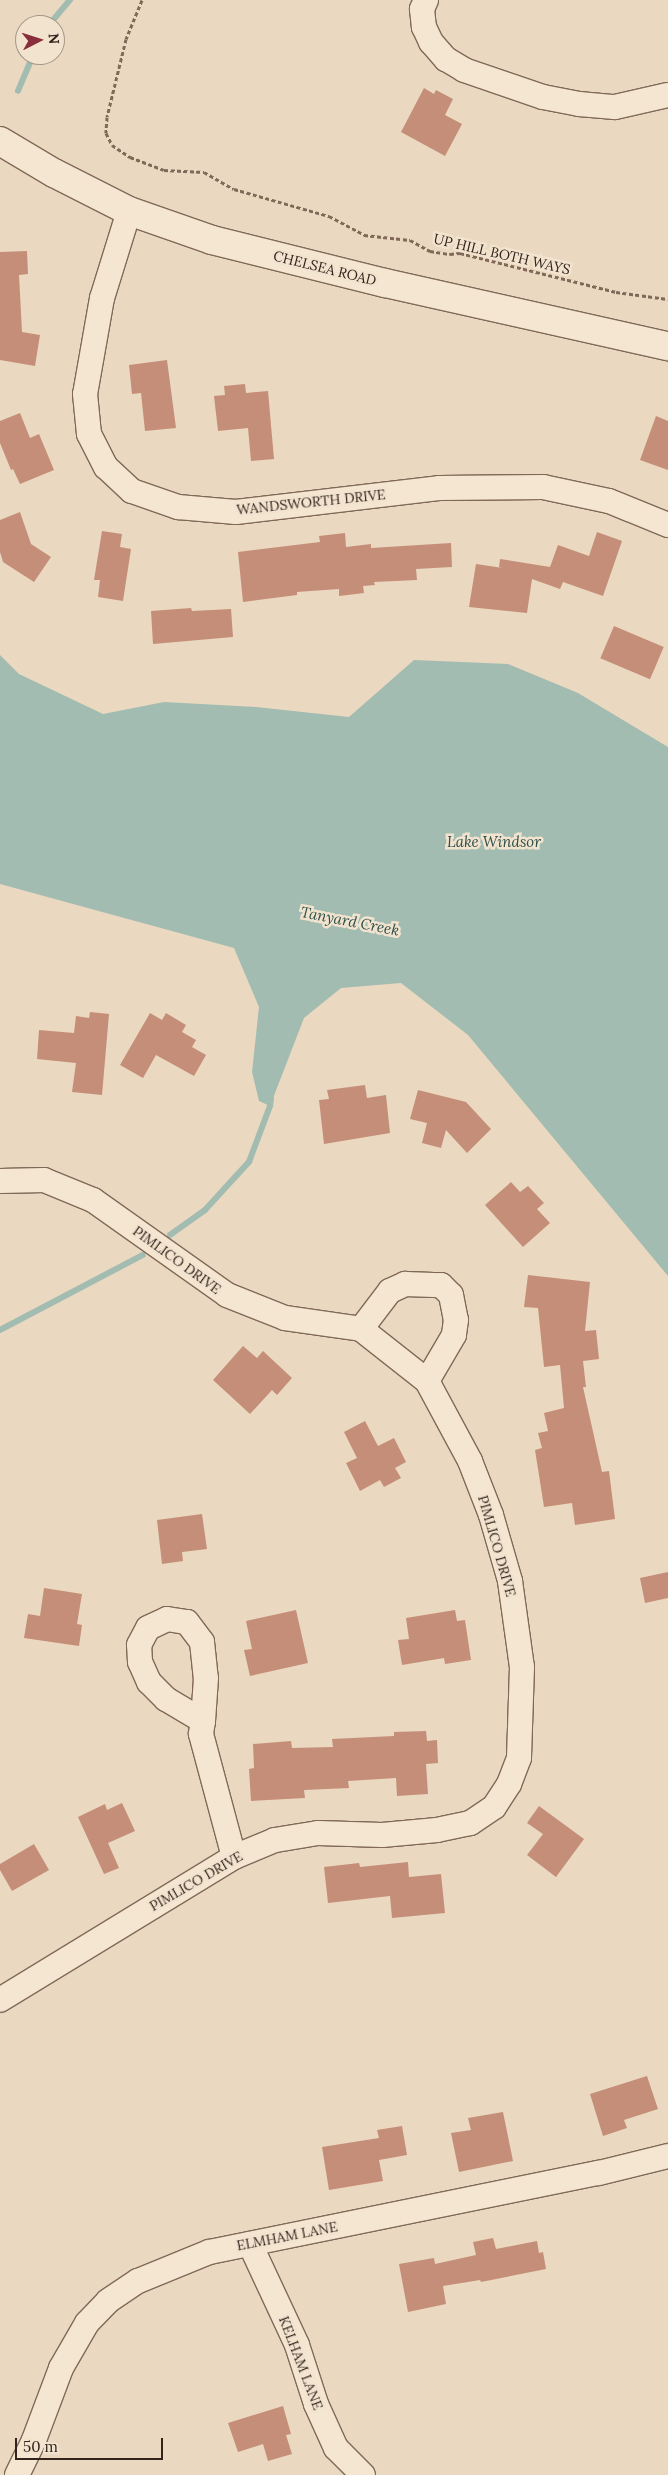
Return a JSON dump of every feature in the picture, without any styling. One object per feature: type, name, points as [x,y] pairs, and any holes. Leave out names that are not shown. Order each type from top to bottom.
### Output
[{"type":"street","points":[[426,0],[422,9],[424,27],[431,42],[446,59],[464,70],[543,97],[579,104],[615,107],[668,95]]},
{"type":"street","name":"CHELSEA ROAD","points":[[0,142],[54,173],[129,211],[212,240],[386,283],[668,346]]},
{"type":"street","name":"WANDSWORTH DRIVE","points":[[129,211],[102,298],[86,394],[89,434],[106,467],[132,491],[178,508],[236,512],[439,488],[543,487],[609,501],[668,525]]},
{"type":"street","name":"PIMLICO DRIVE","points":[[0,1181],[44,1180],[93,1200],[226,1295],[286,1318],[361,1329],[427,1381],[470,1461],[491,1514],[510,1582],[522,1666],[519,1758],[509,1784],[494,1806],[470,1823],[437,1830],[382,1835],[318,1833],[275,1840],[234,1857],[0,2000]]},
{"type":"street","points":[[361,1329],[390,1291],[405,1284],[441,1285],[451,1295],[456,1320],[454,1335],[427,1381]]},
{"type":"street","points":[[202,1721],[201,1734],[234,1857]]},
{"type":"street","name":"ELMHAM LANE","points":[[17,2475],[34,2440],[61,2368],[87,2324],[108,2302],[138,2281],[208,2252],[599,2173],[668,2156]]},
{"type":"street","name":"KELHAM LANE","points":[[250,2244],[297,2345],[316,2404],[336,2448],[363,2475]]},
{"type":"path","name":"UP HILL BOTH WAYS","points":[[142,0],[126,39],[107,117],[106,133],[112,145],[130,157],[164,170],[204,172],[234,189],[329,216],[364,235],[410,240],[430,250],[450,254],[460,253],[616,292],[668,299]]},
{"type":"water","name":"Lake Windsor","points":[[0,655],[19,674],[103,714],[164,702],[256,707],[349,717],[414,660],[508,664],[578,693],[668,747],[668,1276],[468,1035],[401,983],[341,988],[304,1018],[270,1106],[259,1101],[252,1072],[259,1007],[234,948],[0,884]]},
{"type":"building","points":[[424,88],[434,94],[436,90],[453,99],[445,115],[462,124],[445,156],[401,132]]},
{"type":"building","points":[[27,251],[28,274],[19,275],[22,332],[40,335],[35,366],[0,360],[0,252]]},
{"type":"building","points":[[167,360],[176,428],[145,431],[141,393],[132,394],[129,365]]},
{"type":"building","points":[[245,384],[246,393],[268,391],[274,459],[251,461],[248,428],[218,431],[214,396],[225,395],[224,386]]},
{"type":"building","points":[[20,413],[30,438],[39,434],[54,470],[20,484],[13,469],[11,470],[0,443],[0,421]]},
{"type":"building","points":[[656,416],[668,421],[668,470],[640,460]]},
{"type":"building","points":[[20,512],[31,544],[51,557],[34,582],[3,562],[0,552],[0,520]]},
{"type":"building","points":[[102,531],[122,534],[120,547],[131,549],[123,601],[98,597],[100,580],[94,580]]},
{"type":"building","points":[[597,532],[622,541],[603,596],[563,582],[560,589],[532,579],[527,613],[469,607],[476,564],[503,568],[499,567],[500,559],[550,567],[558,545],[589,556]]},
{"type":"building","points":[[345,533],[346,547],[371,544],[371,548],[451,543],[452,567],[416,569],[417,580],[374,582],[375,585],[363,586],[364,593],[339,596],[339,589],[297,592],[297,595],[243,602],[238,552],[320,542],[319,536]]},
{"type":"building","points":[[191,608],[192,611],[231,609],[233,637],[153,644],[151,611]]},
{"type":"building","points":[[614,626],[664,647],[650,679],[600,658]]},
{"type":"building","points":[[90,1012],[109,1014],[102,1095],[72,1092],[76,1063],[37,1059],[39,1030],[74,1033],[76,1016],[89,1018]]},
{"type":"building","points":[[150,1013],[162,1020],[166,1013],[186,1025],[182,1032],[196,1040],[192,1047],[206,1055],[194,1076],[156,1055],[143,1078],[120,1065]]},
{"type":"building","points":[[365,1085],[367,1098],[386,1095],[390,1133],[324,1144],[319,1100],[329,1099],[327,1090]]},
{"type":"building","points":[[418,1090],[466,1102],[491,1129],[467,1153],[446,1130],[441,1148],[422,1143],[427,1123],[410,1119]]},
{"type":"building","points":[[511,1182],[520,1192],[528,1186],[544,1203],[537,1209],[550,1223],[523,1247],[485,1205]]},
{"type":"building","points":[[528,1275],[590,1282],[585,1331],[596,1330],[599,1359],[583,1361],[586,1387],[583,1387],[602,1472],[609,1471],[615,1519],[575,1525],[572,1503],[544,1507],[535,1450],[542,1448],[538,1433],[548,1431],[544,1413],[564,1408],[560,1365],[544,1367],[538,1308],[524,1307]]},
{"type":"building","points":[[243,1346],[257,1358],[263,1351],[292,1378],[277,1395],[272,1390],[250,1414],[213,1380]]},
{"type":"building","points":[[365,1421],[378,1446],[394,1438],[406,1462],[395,1468],[401,1478],[384,1487],[380,1480],[360,1491],[346,1463],[357,1458],[344,1432]]},
{"type":"building","points":[[202,1514],[207,1549],[182,1552],[183,1561],[162,1564],[157,1520]]},
{"type":"building","points":[[668,1572],[668,1598],[645,1603],[640,1578]]},
{"type":"building","points":[[44,1588],[82,1594],[77,1624],[82,1625],[79,1646],[24,1638],[28,1614],[40,1616]]},
{"type":"building","points":[[296,1610],[308,1663],[250,1676],[244,1650],[252,1649],[246,1621]]},
{"type":"building","points":[[455,1610],[457,1621],[465,1620],[471,1660],[445,1664],[444,1658],[402,1665],[398,1640],[409,1639],[406,1618]]},
{"type":"building","points":[[426,1731],[427,1741],[437,1740],[438,1763],[426,1764],[428,1794],[397,1796],[396,1778],[348,1781],[349,1788],[304,1790],[305,1798],[251,1801],[249,1769],[254,1768],[253,1744],[291,1741],[292,1748],[333,1747],[332,1739],[394,1736],[394,1732]]},
{"type":"building","points":[[122,1803],[135,1831],[108,1843],[119,1868],[104,1874],[78,1817],[105,1804],[107,1810]]},
{"type":"building","points":[[539,1806],[584,1839],[556,1877],[527,1855],[543,1834],[527,1823]]},
{"type":"building","points":[[34,1844],[49,1870],[12,1891],[0,1870],[0,1864]]},
{"type":"building","points":[[408,1862],[409,1877],[441,1874],[445,1913],[392,1918],[390,1896],[328,1903],[324,1867],[359,1863],[360,1867]]},
{"type":"building","points":[[647,2076],[658,2109],[624,2120],[627,2128],[603,2136],[590,2094]]},
{"type":"building","points":[[503,2112],[513,2161],[459,2172],[451,2133],[471,2130],[468,2118]]},
{"type":"building","points":[[402,2126],[407,2155],[379,2160],[383,2181],[329,2190],[322,2147],[379,2138],[377,2130]]},
{"type":"building","points":[[493,2238],[496,2249],[537,2241],[539,2253],[543,2252],[546,2269],[481,2282],[480,2280],[443,2286],[446,2304],[408,2312],[399,2264],[434,2258],[435,2264],[476,2255],[473,2242]]},
{"type":"building","points":[[283,2406],[291,2434],[286,2435],[292,2454],[268,2461],[263,2444],[238,2452],[228,2423]]},
{"type":"waterway","points":[[57,15],[70,0]]},
{"type":"waterway","points":[[18,91],[29,65]]},
{"type":"waterway","points":[[170,1235],[205,1210],[249,1162],[271,1099]]},
{"type":"waterway","points":[[0,1330],[143,1255]]},
{"type":"water label","name":"Tanyard Creek","points":[[350,921]]}]
